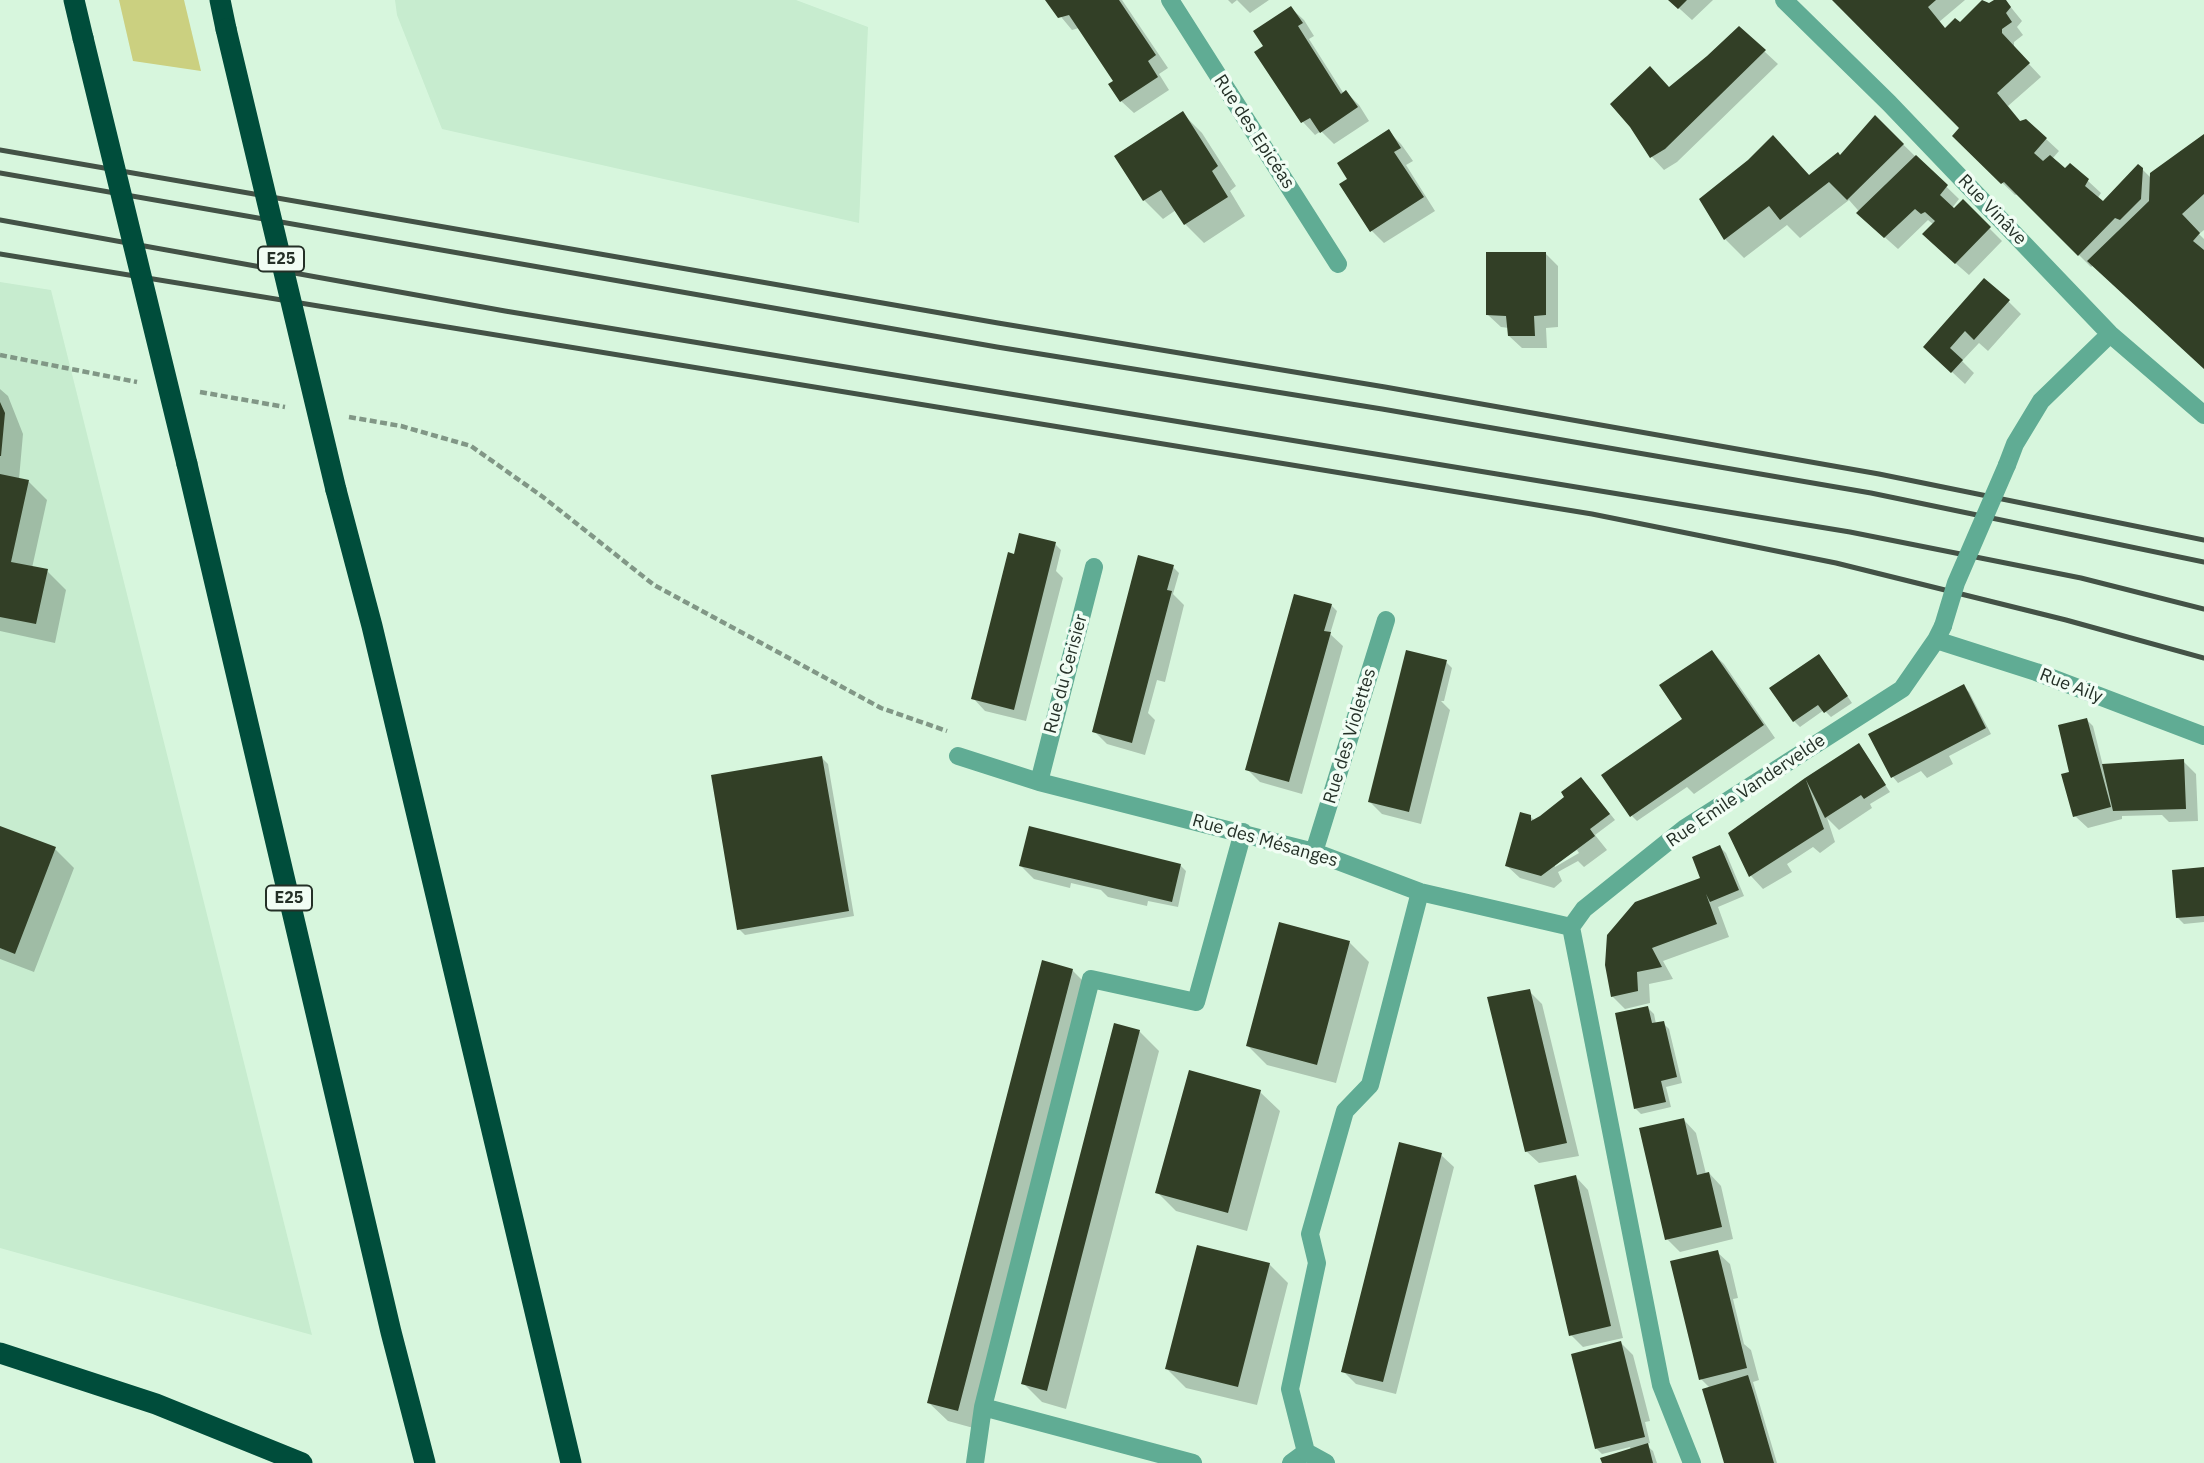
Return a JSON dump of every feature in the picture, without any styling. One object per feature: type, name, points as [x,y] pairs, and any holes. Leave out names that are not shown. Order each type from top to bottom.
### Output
[{"type":"highway","name":"E25","points":[[74,0],[187,464],[391,1332],[425,1463]]},
{"type":"highway","name":"E25","points":[[220,0],[570,1463]]},
{"type":"highway","points":[[0,1353],[156,1404],[302,1463]]},
{"type":"street","name":"Rue des Epicéas","points":[[1170,0],[1338,264]]},
{"type":"street","name":"Rue Vinâve","points":[[1784,0],[1889,103],[2110,334],[2204,415]]},
{"type":"street","name":"Rue Emile Vandervelde","points":[[1571,927],[1584,909],[1685,828],[1902,689],[1940,633],[1956,583],[2015,444],[2041,401],[2110,334]]},
{"type":"street","name":"Rue du Cerisier","points":[[1039,782],[1094,567]]},
{"type":"street","name":"Rue des Violettes","points":[[1314,852],[1386,620]]},
{"type":"street","name":"Rue Aily","points":[[1940,633],[2204,736]]},
{"type":"street","name":"Rue des Mésanges","points":[[958,756],[1039,782],[1314,852],[1420,892],[1571,927]]},
{"type":"street","points":[[975,1463],[983,1407],[1091,979],[1196,1002],[1243,832]]},
{"type":"street","points":[[1326,1463],[1306,1452],[1290,1389],[1317,1263],[1310,1234],[1345,1111],[1370,1085],[1420,892]]},
{"type":"street","points":[[1571,927],[1661,1385],[1692,1463]]},
{"type":"street","points":[[983,1407],[1193,1463]]},
{"type":"street","points":[[1291,1463],[1306,1452]]},
{"type":"path","points":[[0,355],[145,383]]},
{"type":"path","points":[[199,392],[294,408]]},
{"type":"path","points":[[348,417],[401,426],[471,446],[543,497],[654,585],[881,708],[947,730],[958,756]]},
{"type":"shaded area","points":[[395,0],[796,0],[868,27],[859,223],[442,129],[397,15]]},
{"type":"shaded area","points":[[0,282],[51,290],[312,1335],[0,1248]]},
{"type":"green space","points":[[119,0],[184,0],[201,71],[133,61]]},
{"type":"building","points":[[1045,0],[1119,0],[1156,55],[1148,61],[1158,77],[1120,102],[1108,84],[1113,81],[1069,15],[1058,18]]},
{"type":"building","points":[[1668,0],[1687,0],[1678,9]]},
{"type":"building","points":[[1832,0],[1936,0],[1928,7],[1945,28],[1955,18],[1960,22],[1982,0],[1989,3],[2006,0],[2011,7],[2006,13],[2012,22],[2002,29],[2002,33],[2030,63],[1997,93],[2020,121],[2026,119],[2047,138],[2034,153],[2043,161],[2050,155],[2065,168],[2070,163],[2089,179],[2085,186],[2103,201],[2138,164],[2143,168],[2141,199],[2120,220],[2115,218],[2078,256],[2004,182],[2001,184],[1952,136],[1959,128]]},
{"type":"building","points":[[1291,6],[1303,23],[1298,26],[1341,94],[1346,90],[1358,107],[1320,133],[1310,118],[1301,123],[1254,52],[1263,46],[1253,31]]},
{"type":"building","points":[[1739,26],[1766,50],[1665,149],[1650,158],[1630,127],[1610,104],[1650,66],[1669,87]]},
{"type":"building","points":[[1183,111],[1218,166],[1212,171],[1228,197],[1184,225],[1161,190],[1143,201],[1114,156]]},
{"type":"building","points":[[1875,115],[1904,144],[1847,200],[1829,182],[1780,220],[1769,206],[1724,240],[1699,199],[1748,160],[1773,135],[1809,175],[1838,152],[1840,155]]},
{"type":"building","points":[[1389,129],[1401,148],[1394,152],[1424,197],[1370,232],[1339,184],[1347,179],[1337,163]]},
{"type":"building","points":[[2204,134],[2204,194],[2182,214],[2200,233],[2193,241],[2204,250],[2204,369],[2087,261],[2149,201],[2150,173]]},
{"type":"building","points":[[1916,155],[1948,185],[1940,195],[1954,208],[1963,199],[1991,227],[1955,264],[1922,234],[1935,221],[1925,212],[1921,214],[1915,209],[1884,238],[1856,213]]},
{"type":"building","points":[[1486,252],[1546,252],[1546,315],[1534,316],[1535,336],[1508,336],[1506,316],[1486,315]]},
{"type":"building","points":[[1984,278],[2010,300],[1974,340],[1965,331],[1950,348],[1963,360],[1951,373],[1923,347]]},
{"type":"building","points":[[0,402],[5,413],[1,456],[0,456]]},
{"type":"building","points":[[0,474],[29,480],[11,562],[48,569],[36,624],[0,617]]},
{"type":"building","points":[[1019,533],[1056,542],[1014,710],[971,699],[1008,552],[1014,554]]},
{"type":"building","points":[[1138,555],[1174,565],[1167,590],[1172,591],[1132,743],[1092,732]]},
{"type":"building","points":[[1294,594],[1332,604],[1324,631],[1331,632],[1289,782],[1245,770]]},
{"type":"building","points":[[1406,650],[1447,660],[1409,812],[1368,802]]},
{"type":"building","points":[[1712,650],[1764,725],[1630,817],[1601,775],[1682,719],[1659,685]]},
{"type":"building","points":[[1819,654],[1848,696],[1824,713],[1818,705],[1793,722],[1769,688]]},
{"type":"building","points":[[1964,684],[1986,728],[1891,778],[1868,734]]},
{"type":"building","points":[[2087,718],[2111,807],[2073,817],[2061,774],[2069,772],[2058,725]]},
{"type":"building","points":[[1859,743],[1886,785],[1864,799],[1861,795],[1825,818],[1806,780],[1824,829],[1749,877],[1728,833]]},
{"type":"building","points":[[822,756],[849,911],[737,930],[711,775]]},
{"type":"building","points":[[2184,759],[2186,809],[2113,811],[2102,764]]},
{"type":"building","points":[[1581,777],[1610,814],[1590,829],[1595,836],[1541,876],[1505,866],[1520,812],[1531,815],[1531,821],[1540,816],[1564,797],[1561,792]]},
{"type":"building","points":[[0,826],[56,847],[15,954],[0,948]]},
{"type":"building","points":[[1029,826],[1181,864],[1172,902],[1019,866]]},
{"type":"building","points":[[1720,845],[1739,890],[1710,902],[1706,894],[1717,924],[1652,948],[1662,967],[1637,972],[1638,991],[1611,997],[1605,965],[1607,935],[1635,902],[1700,878],[1692,857]]},
{"type":"building","points":[[2204,867],[2204,916],[2176,918],[2172,870]]},
{"type":"building","points":[[1279,922],[1350,941],[1317,1065],[1246,1046]]},
{"type":"building","points":[[1042,960],[1073,969],[958,1411],[927,1403]]},
{"type":"building","points":[[1530,989],[1567,1143],[1525,1152],[1487,997]]},
{"type":"building","points":[[1648,1006],[1652,1023],[1664,1021],[1677,1077],[1661,1081],[1666,1102],[1634,1109],[1615,1013]]},
{"type":"building","points":[[1114,1023],[1140,1030],[1047,1391],[1021,1384]]},
{"type":"building","points":[[1189,1070],[1261,1090],[1228,1213],[1155,1193]]},
{"type":"building","points":[[1684,1118],[1697,1175],[1709,1172],[1722,1227],[1665,1240],[1639,1128]]},
{"type":"building","points":[[1399,1142],[1442,1153],[1383,1382],[1341,1372]]},
{"type":"building","points":[[1576,1175],[1611,1326],[1569,1336],[1534,1185]]},
{"type":"building","points":[[1197,1245],[1270,1263],[1238,1387],[1165,1369]]},
{"type":"building","points":[[1718,1250],[1747,1368],[1699,1380],[1670,1261]]},
{"type":"building","points":[[1621,1341],[1645,1437],[1595,1449],[1571,1354]]},
{"type":"building","points":[[1748,1375],[1774,1463],[1724,1463],[1702,1389]]},
{"type":"building","points":[[1648,1443],[1653,1463],[1602,1463],[1600,1458]]},
{"type":"railway","points":[[0,150],[1879,474],[2204,540]]},
{"type":"railway","points":[[0,173],[997,347],[1382,409],[1871,493],[2204,562]]},
{"type":"railway","points":[[0,220],[505,311],[1850,532],[2081,578],[2204,609]]},
{"type":"railway","points":[[0,254],[1592,514],[1836,563],[2066,620],[2204,658]]}]
